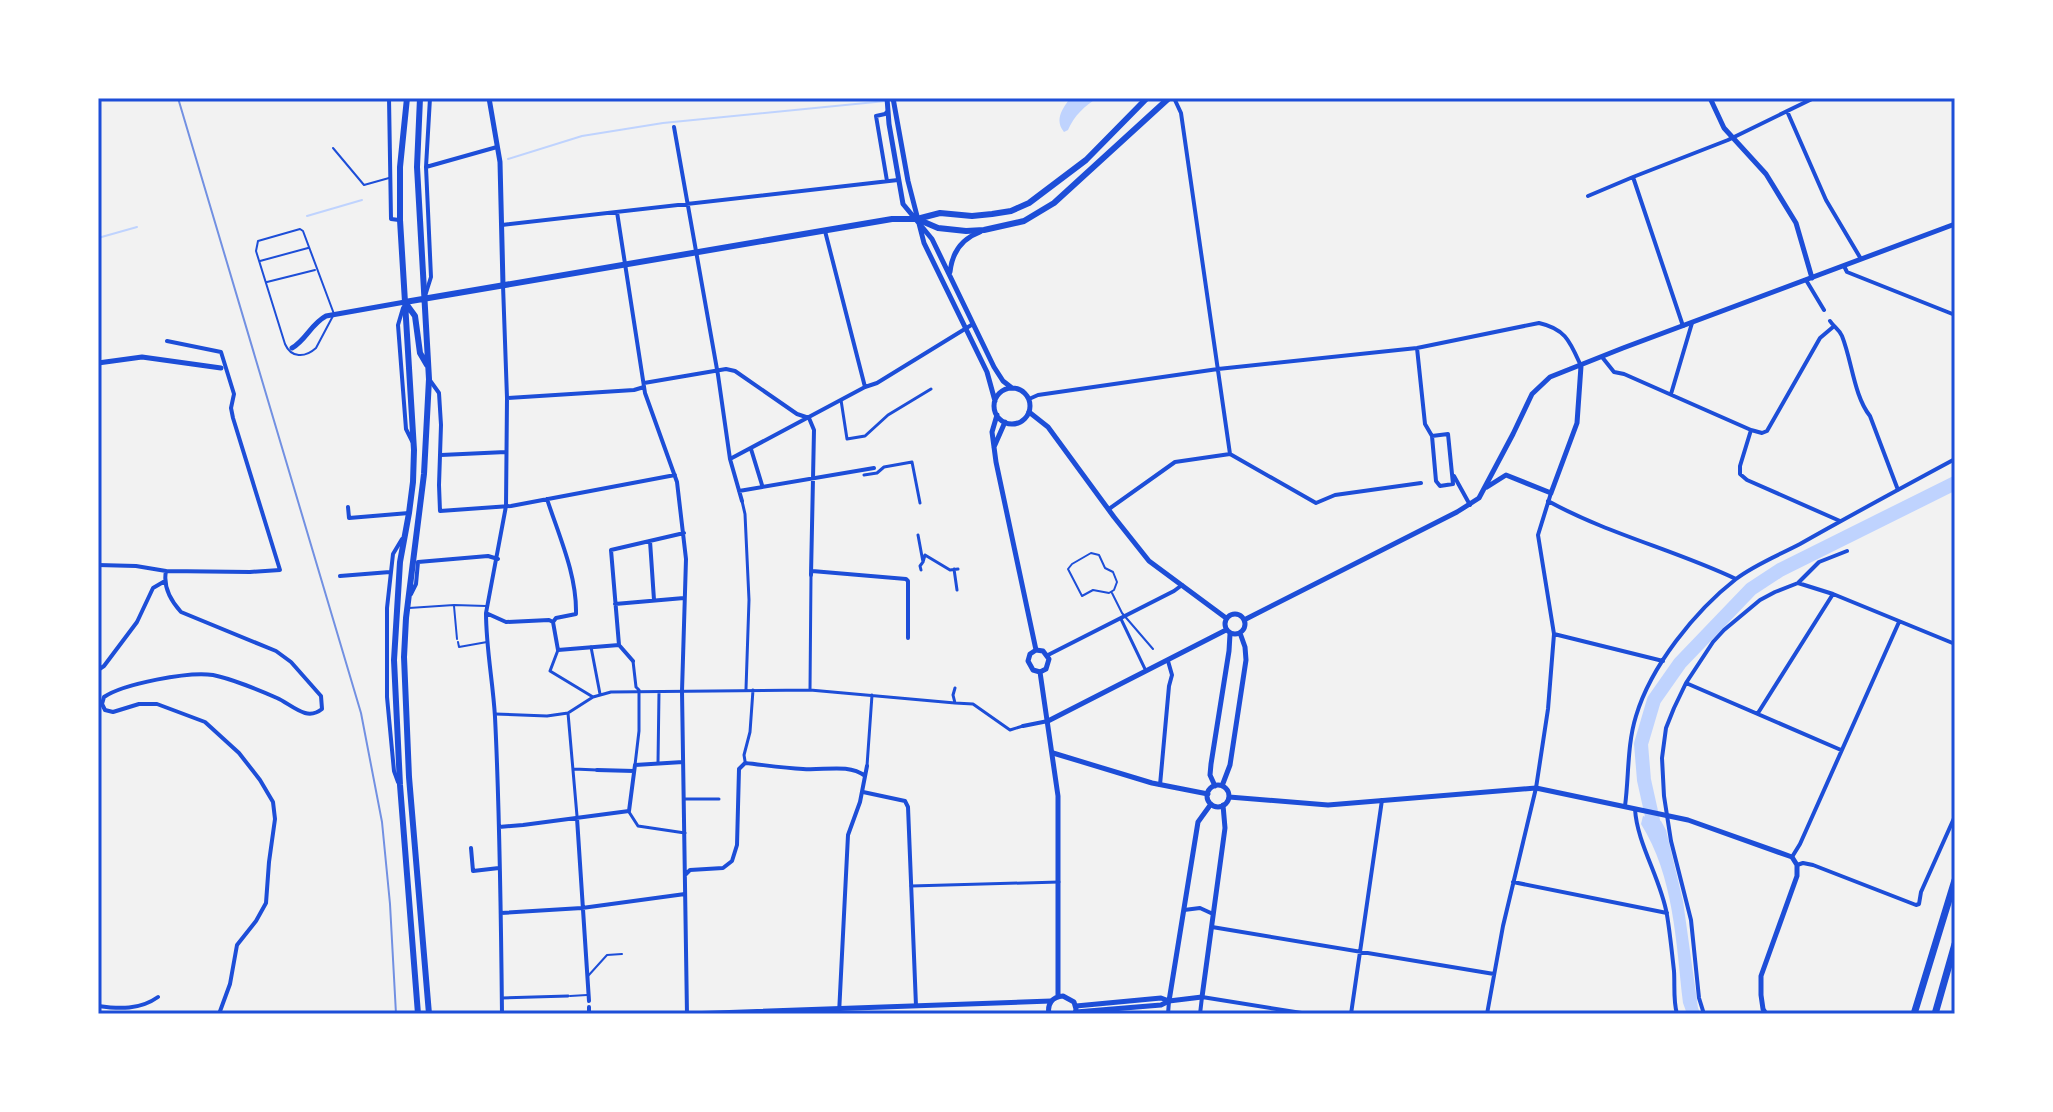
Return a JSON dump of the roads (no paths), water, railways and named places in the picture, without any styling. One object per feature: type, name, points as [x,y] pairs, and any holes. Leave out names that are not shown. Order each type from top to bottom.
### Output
[{"type":"highway","points":[[1914,1014],[1955,880]]},
{"type":"highway","points":[[1935,1014],[1955,944]]},
{"type":"main road","points":[[407,98],[400,167],[400,220],[414,444],[413,482],[396,608],[394,660],[400,785],[418,1014]]},
{"type":"main road","points":[[420,98],[417,167],[429,379],[424,474],[404,657],[409,777],[429,1014]]},
{"type":"main road","points":[[405,302],[892,219],[917,219],[940,213],[972,216],[1011,211],[1029,203],[1086,160],[1147,98]]},
{"type":"main road","points":[[917,219],[947,230],[984,230],[1018,223],[1054,203],[1171,98]]},
{"type":"main road","points":[[405,302],[415,316],[420,353],[428,367]]},
{"type":"street","points":[[389,98],[391,219],[400,220]]},
{"type":"street","points":[[425,298],[431,277],[426,167],[430,98]]},
{"type":"street","points":[[489,98],[500,162],[507,398],[506,506],[486,613],[495,714],[502,1014]]},
{"type":"street","points":[[890,98],[924,243],[987,372],[995,401],[994,448],[1036,650]]},
{"type":"street","points":[[1171,98],[1181,113],[1230,454]]},
{"type":"street","points":[[1710,98],[1724,128],[1766,174],[1796,223],[1809,279],[1824,310]]},
{"type":"street","points":[[1588,196],[1733,138],[1814,98]]},
{"type":"street","points":[[892,109],[889,124],[903,204],[932,239],[1003,381],[1021,390],[1029,399],[1029,412],[1016,423],[1005,422],[997,415]]},
{"type":"street","points":[[887,181],[876,116],[892,109]]},
{"type":"street","points":[[1787,111],[1826,200],[1861,260]]},
{"type":"street","points":[[674,127],[730,459],[745,514],[749,600],[746,690]]},
{"type":"street","points":[[426,167],[497,146]]},
{"type":"street","points":[[1633,177],[1683,326]]},
{"type":"street","points":[[502,225],[898,180]]},
{"type":"street","points":[[617,212],[644,385],[677,482],[684,533],[682,691],[688,1014],[840,1011],[1051,1001],[1058,996],[1071,998],[1076,1010],[1161,998],[1169,1001],[1202,997],[1308,1014]]},
{"type":"street","points":[[1244,620],[1479,498],[1532,394],[1550,377],[1955,224]]},
{"type":"street","points":[[825,230],[865,387]]},
{"type":"street","points":[[950,273],[956,249],[968,236],[984,230]]},
{"type":"street","points":[[1844,266],[1847,272],[1955,315]]},
{"type":"street","points":[[290,350],[317,322],[334,314],[405,302]]},
{"type":"street","points":[[1830,321],[1839,330],[1857,391],[1870,416],[1898,490]]},
{"type":"street","points":[[1029,399],[1038,395],[1218,369],[1417,348],[1539,323],[1557,327],[1571,345],[1581,366],[1577,423],[1538,535],[1554,634],[1548,709],[1536,788],[1503,926],[1487,1014]]},
{"type":"street","points":[[1671,394],[1692,323]]},
{"type":"street","points":[[730,459],[877,383],[973,324]]},
{"type":"street","points":[[1602,357],[1614,372],[1762,433],[1767,431],[1820,338],[1833,327]]},
{"type":"street","points":[[98,565],[166,571],[280,570],[231,408],[234,394],[221,352],[167,341]]},
{"type":"street","points":[[1417,348],[1425,424],[1432,436],[1436,481],[1440,486],[1453,484],[1448,434],[1432,436]]},
{"type":"street","points":[[98,363],[142,357],[221,368]]},
{"type":"street","points":[[507,398],[634,390],[644,385],[726,369],[735,371],[797,414],[809,418],[814,430],[810,690]]},
{"type":"street","points":[[429,379],[439,393],[440,511],[506,506],[675,475]]},
{"type":"street","points":[[995,401],[1000,393],[1012,388]]},
{"type":"street","points":[[841,400],[847,439],[865,436],[888,415],[931,389]]},
{"type":"street","points":[[1029,412],[1048,427],[1149,561],[1226,618]]},
{"type":"street","points":[[994,448],[1005,422]]},
{"type":"street","points":[[1751,430],[1740,474],[1747,480],[1840,521]]},
{"type":"street","points":[[751,449],[762,486]]},
{"type":"street","points":[[441,455],[506,452]]},
{"type":"street","points":[[1109,509],[1175,462],[1230,454],[1316,503],[1335,495],[1421,483]]},
{"type":"street","points":[[1625,806],[1636,714],[1654,675],[1686,629],[1736,579],[1955,459]]},
{"type":"street","points":[[864,475],[877,473],[884,467],[912,462],[920,503]]},
{"type":"street","points":[[1498,462],[1503,475],[1551,493]]},
{"type":"street","points":[[739,491],[874,468]]},
{"type":"street","points":[[1452,474],[1470,505]]},
{"type":"street","points":[[1483,491],[1503,475]]},
{"type":"street","points":[[547,499],[570,570],[577,606],[576,614],[556,618],[553,622]]},
{"type":"street","points":[[1548,501],[1588,522],[1689,558],[1736,579]]},
{"type":"street","points":[[348,507],[349,518],[409,513]]},
{"type":"street","points":[[684,533],[611,550],[619,645],[633,661],[639,690],[639,731],[629,811],[638,826],[685,833]]},
{"type":"street","points":[[918,535],[923,562]]},
{"type":"street","points":[[400,785],[394,771],[387,697],[387,608],[393,554],[404,537]]},
{"type":"street","points":[[650,541],[654,600]]},
{"type":"street","points":[[1704,1014],[1699,998],[1691,920],[1665,815],[1662,758],[1666,728],[1686,683],[1724,630],[1760,600],[1798,583],[1819,562],[1847,551]]},
{"type":"street","points":[[921,570],[925,555],[950,570],[956,569],[957,590]]},
{"type":"street","points":[[408,599],[416,584],[418,562],[488,556],[498,559]]},
{"type":"street","points":[[166,571],[165,581],[173,603],[181,612],[276,651],[291,662],[323,702],[322,709],[317,713],[303,713],[269,695],[213,675],[185,675],[131,686],[104,697],[102,704],[105,710],[113,712],[139,704],[157,704],[205,722],[239,753],[273,802],[275,819],[266,903],[237,945],[230,984],[219,1014]]},
{"type":"street","points":[[340,576],[390,572]]},
{"type":"street","points":[[812,573],[906,579],[908,638]]},
{"type":"street","points":[[98,670],[137,622],[153,588],[165,581]]},
{"type":"street","points":[[1798,583],[1833,594],[1955,644]]},
{"type":"street","points":[[1048,655],[1182,585]]},
{"type":"street","points":[[1758,713],[1833,594]]},
{"type":"street","points":[[615,604],[684,598]]},
{"type":"street","points":[[486,613],[506,622],[553,622]]},
{"type":"street","points":[[495,714],[547,716],[568,713],[600,694],[639,690],[810,690],[973,704],[1010,730],[1048,721],[1228,632],[1240,633],[1245,628],[1244,620],[1234,614],[1226,618],[1224,626],[1228,632],[1229,651],[1210,775],[1218,786],[1228,791],[1229,797],[1217,807],[1211,804],[1208,794]]},
{"type":"street","points":[[1122,616],[1146,670]]},
{"type":"street","points":[[553,622],[558,650],[550,671],[593,697]]},
{"type":"street","points":[[1792,857],[1899,622]]},
{"type":"street","points":[[1053,753],[1160,785],[1208,794],[1218,786],[1230,765],[1246,660],[1240,633]]},
{"type":"street","points":[[1554,634],[1663,661]]},
{"type":"street","points":[[558,650],[619,645]]},
{"type":"street","points":[[591,647],[600,694]]},
{"type":"street","points":[[1040,672],[1028,664],[1028,657],[1036,650],[1048,655]]},
{"type":"street","points":[[1040,672],[1048,666],[1048,655]]},
{"type":"street","points":[[1160,785],[1172,675],[1167,660]]},
{"type":"street","points":[[1040,672],[1058,796],[1058,996]]},
{"type":"street","points":[[1686,683],[1841,750]]},
{"type":"street","points":[[955,688],[955,703]]},
{"type":"street","points":[[745,763],[753,690]]},
{"type":"street","points":[[658,763],[659,692]]},
{"type":"street","points":[[840,1011],[848,835],[863,792],[872,695]]},
{"type":"street","points":[[568,713],[589,1014]]},
{"type":"street","points":[[574,769],[634,768],[684,762]]},
{"type":"street","points":[[745,763],[803,769],[848,769],[865,776]]},
{"type":"street","points":[[685,875],[690,870],[723,868],[732,861],[737,845],[739,769],[745,763]]},
{"type":"street","points":[[1229,797],[1328,805],[1536,788],[1688,820],[1792,857],[1797,865],[1797,876],[1761,976],[1761,995],[1766,1014]]},
{"type":"street","points":[[863,792],[905,801],[908,807],[916,1006]]},
{"type":"street","points":[[685,799],[719,799]]},
{"type":"street","points":[[1351,1014],[1382,800]]},
{"type":"street","points":[[1168,1014],[1198,822],[1211,804]]},
{"type":"street","points":[[1200,1014],[1225,828],[1223,805]]},
{"type":"street","points":[[1636,809],[1637,827],[1667,913],[1677,1014]]},
{"type":"street","points":[[499,827],[629,811]]},
{"type":"street","points":[[1797,865],[1813,865],[1916,905],[1955,816]]},
{"type":"street","points":[[471,848],[473,871],[500,868]]},
{"type":"street","points":[[911,886],[1059,882]]},
{"type":"street","points":[[1513,882],[1667,913]]},
{"type":"street","points":[[500,913],[582,908],[685,894]]},
{"type":"street","points":[[1184,910],[1197,908],[1213,914]]},
{"type":"street","points":[[1212,927],[1495,975]]},
{"type":"street","points":[[502,998],[568,996]]},
{"type":"street","points":[[98,1006],[120,1009],[139,1006],[158,997]]},
{"type":"street","points":[[1049,1014],[1051,1001]]},
{"type":"street","points":[[996,1003],[996,1014]]},
{"type":"lane","points":[[333,148],[364,185],[389,178]]},
{"type":"lane","points":[[296,230],[303,231],[309,248],[334,314],[311,353],[292,354],[256,251],[258,241],[296,230]]},
{"type":"lane","points":[[260,262],[309,248]]},
{"type":"lane","points":[[266,282],[317,270]]},
{"type":"lane","points":[[1091,553],[1099,555],[1117,582],[1111,591],[1093,590],[1082,596],[1068,569],[1091,553]]},
{"type":"lane","points":[[1111,591],[1122,616],[1153,649]]},
{"type":"lane","points":[[454,605],[459,647],[487,642]]},
{"type":"lane","points":[[407,608],[487,606]]},
{"type":"lane","points":[[587,977],[607,955],[622,954]]},
{"type":"lane","points":[[568,996],[589,1001]]},
{"type":"water","points":[[1098,98],[1080,111],[1064,132],[1059,120],[1065,105],[1068,101]]},
{"type":"water","points":[[1643,816],[1661,821],[1666,830],[1683,901],[1701,1014],[1687,1014],[1683,1003],[1672,910],[1660,865],[1641,824]]},
{"type":"waterway","points":[[508,159],[582,136],[663,123],[916,98]]},
{"type":"waterway","points":[[307,216],[362,200]]},
{"type":"waterway","points":[[98,238],[137,227]]},
{"type":"waterway","points":[[1656,834],[1644,780],[1641,744],[1654,700],[1680,663],[1751,589],[1780,570],[1955,483]]},
{"type":"railway","points":[[178,98],[361,713],[382,822],[396,1014]]}]
